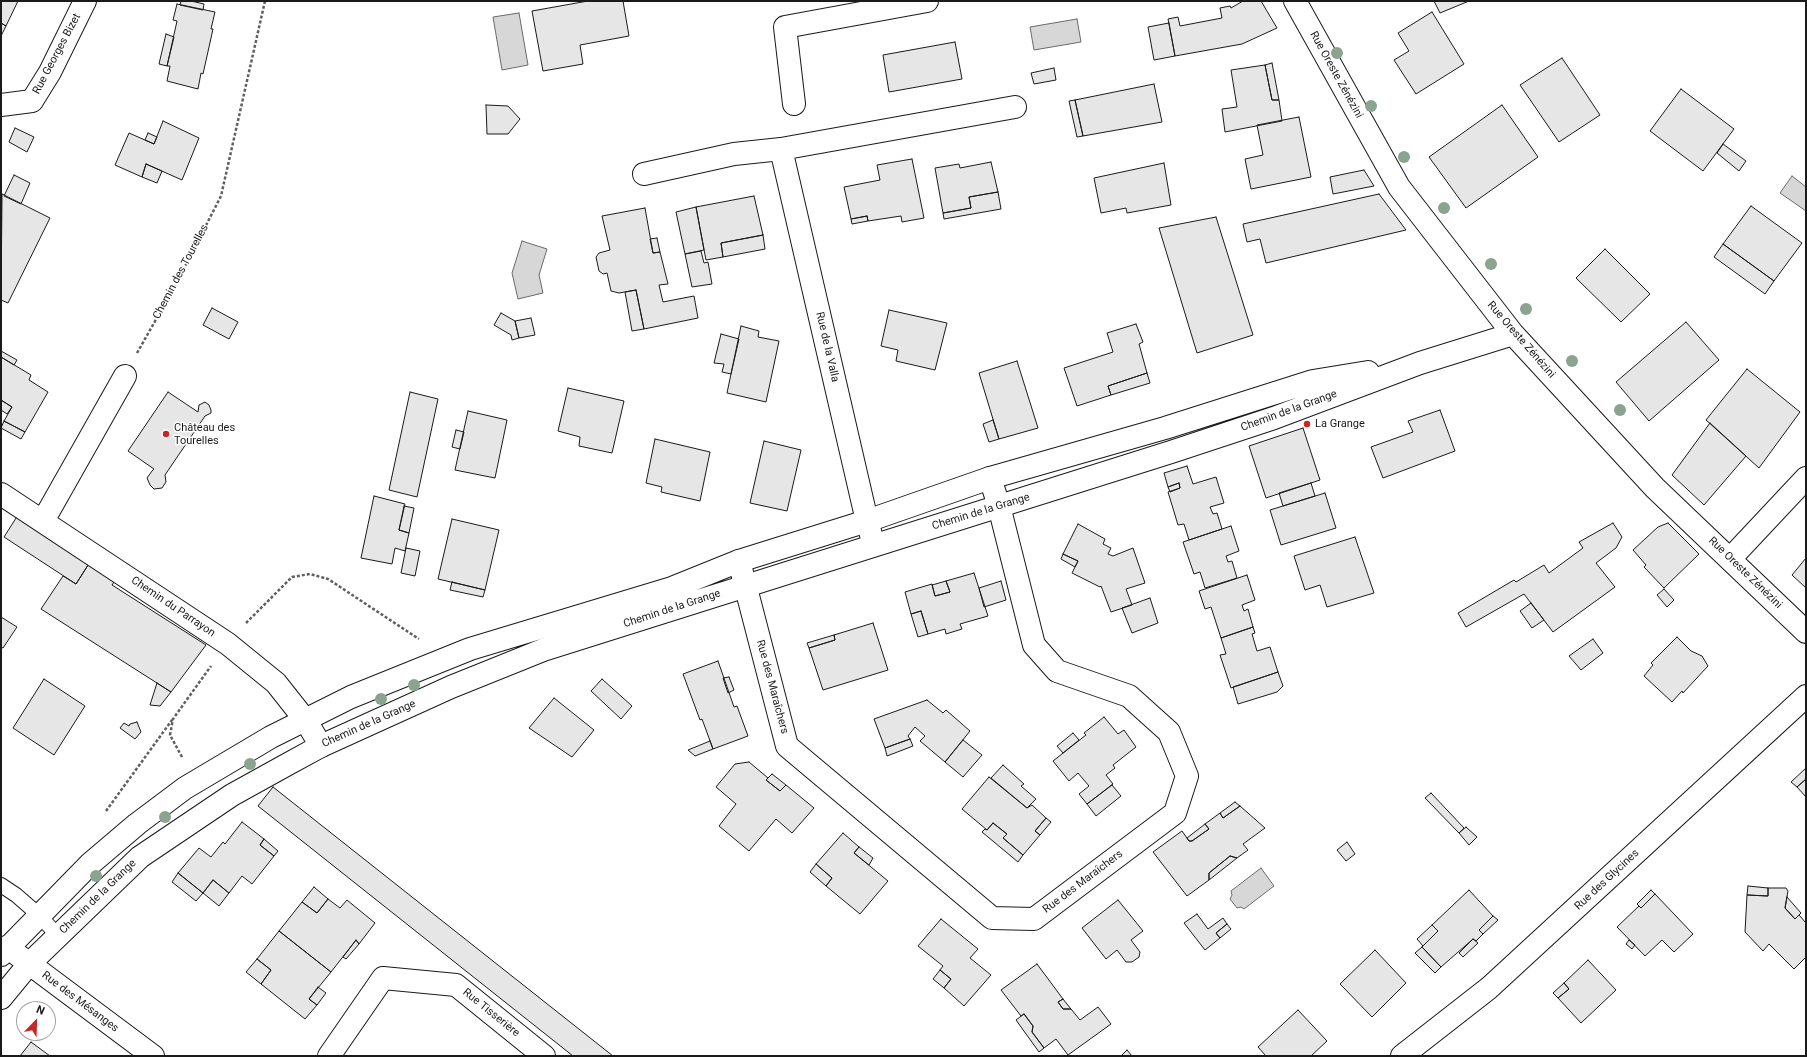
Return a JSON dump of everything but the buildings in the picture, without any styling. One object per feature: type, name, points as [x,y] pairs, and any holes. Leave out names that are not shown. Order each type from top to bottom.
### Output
[{"type":"street","name":"Rue Georges Bizet","points":[[1,105],[32,102],[50,72],[85,1]]},
{"type":"street","points":[[794,104],[785,27],[927,1]]},
{"type":"street","name":"Rue Oreste Zénézini","points":[[1295,1],[1399,187],[1513,334],[1655,488],[1806,632]]},
{"type":"street","points":[[644,174],[734,154],[781,149],[1015,107]]},
{"type":"street","name":"Rue de la Valla","points":[[781,149],[867,521],[874,545]]},
{"type":"street","name":"Chemin de la Grange","points":[[1,998],[29,964],[140,856],[232,796],[321,746],[451,687],[543,650],[1215,438],[1420,363],[1513,334]]},
{"type":"street","name":"Chemin de la Grange","points":[[4,951],[90,864],[137,824],[200,779],[271,737],[351,697],[470,649],[672,588],[739,561],[867,521],[990,478],[1165,428],[1313,382],[1420,363]]},
{"type":"street","points":[[43,521],[124,376]]},
{"type":"street","name":"Rue des Maraîchers","points":[[739,561],[788,746],[992,918],[1034,919],[1175,813],[1188,776],[1169,732],[1129,696],[1057,671],[1034,645],[999,506],[990,478]]},
{"type":"street","points":[[1730,559],[1806,478]]},
{"type":"street","name":"Chemin du Parrayon","points":[[1,494],[228,644],[276,683],[306,720],[321,746]]},
{"type":"street","name":"Rue des Glycines","points":[[1402,1056],[1489,988],[1806,696]]},
{"type":"street","name":"Rue des Mésanges","points":[[4,951],[29,964],[153,1056]]},
{"type":"street","name":"Rue Tisserière","points":[[329,1056],[383,978],[456,985],[544,1056]]},
{"type":"lane","points":[[1,885],[16,895],[39,915],[58,936]]},
{"type":"path","name":"Chemin des Tourelles","points":[[124,376],[175,286],[221,196],[265,1]]},
{"type":"path","points":[[105,813],[228,644],[292,577],[310,574],[328,579],[448,658]]},
{"type":"path","points":[[173,719],[170,735],[184,761],[200,779]]},
{"type":"shaded area","points":[[519,13],[528,65],[502,70],[493,17]]},
{"type":"shaded area","points":[[1077,19],[1081,42],[1034,50],[1030,27]]},
{"type":"shaded area","points":[[1792,176],[1806,187],[1806,211],[1780,193]]},
{"type":"shaded area","points":[[522,241],[547,249],[539,275],[543,293],[518,299],[512,273]]},
{"type":"shaded area","points":[[1261,868],[1274,886],[1244,909],[1241,907],[1237,908],[1230,899],[1232,895],[1231,891]]},
{"type":"place","name":"La Grange","points":[[1307,424]]},
{"type":"place","name":"Château des Tourelles","points":[[166,434]]}]
